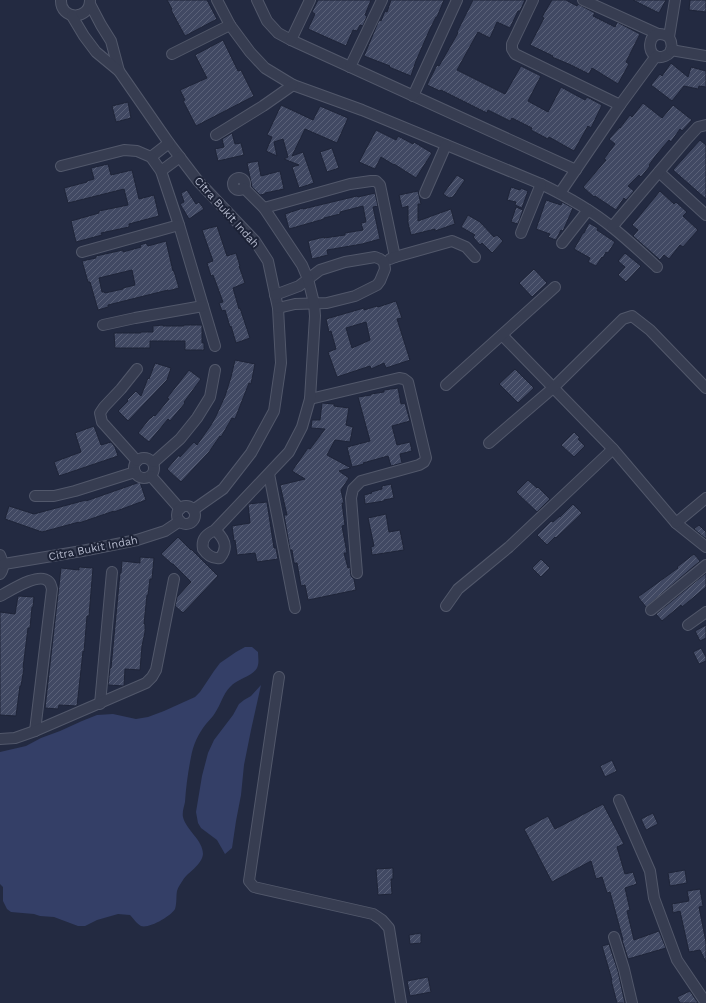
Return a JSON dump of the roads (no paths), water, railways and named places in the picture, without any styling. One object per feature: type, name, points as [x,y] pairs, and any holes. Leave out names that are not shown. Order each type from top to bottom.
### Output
[{"type":"street","name":"Citra Bukit Indah","points":[[2,560],[82,551],[137,540],[165,531],[180,521],[186,524],[193,521],[195,513],[193,510],[222,489],[251,452],[274,410],[281,364],[278,308],[268,262],[255,241],[198,181],[169,144],[119,71],[96,52],[72,16],[63,9],[61,0]]},
{"type":"street","points":[[217,0],[230,25],[250,52],[265,68],[293,85],[362,110],[560,193],[612,227],[657,267]]},
{"type":"street","points":[[256,0],[267,21],[278,33],[291,40],[576,170]]},
{"type":"street","points":[[291,40],[310,0]]},
{"type":"street","points":[[350,67],[382,0]]},
{"type":"street","points":[[413,96],[457,0]]},
{"type":"street","points":[[533,0],[512,44],[512,49],[515,54],[620,105]]},
{"type":"street","points":[[583,0],[658,34],[664,34],[669,37]]},
{"type":"street","points":[[658,34],[653,37],[649,47],[656,56],[660,57],[668,54],[671,50],[672,46],[669,37],[675,0]]},
{"type":"street","name":"Citra Bukit Indah","points":[[90,2],[101,25],[111,41],[119,71]]},
{"type":"street","points":[[72,16],[83,14],[87,10],[90,2]]},
{"type":"street","points":[[172,54],[230,25]]},
{"type":"street","points":[[671,50],[706,56]]},
{"type":"street","points":[[560,193],[620,105],[656,56]]},
{"type":"street","points":[[216,135],[263,106],[293,85]]},
{"type":"street","points":[[612,227],[698,127],[706,125]]},
{"type":"street","points":[[151,157],[169,144]]},
{"type":"street","points":[[425,192],[446,144]]},
{"type":"street","points":[[61,166],[124,150],[137,150],[151,157],[161,171],[179,225],[215,346]]},
{"type":"street","points":[[161,171],[180,157]]},
{"type":"street","points":[[659,172],[706,215]]},
{"type":"street","points":[[264,208],[350,184],[370,180],[376,181],[380,186],[395,257]]},
{"type":"street","points":[[521,233],[541,184]]},
{"type":"street","points":[[215,530],[289,452],[302,427],[310,399],[315,316],[314,303],[308,280],[302,265],[264,208],[244,188]]},
{"type":"street","points":[[562,243],[588,210]]},
{"type":"street","points":[[82,252],[179,225]]},
{"type":"street","points":[[384,262],[395,257],[452,241],[466,247],[475,257]]},
{"type":"street","points":[[275,295],[299,286],[320,270],[345,262],[375,257],[384,262],[385,269],[377,285],[355,296],[327,303],[294,304],[278,308]]},
{"type":"street","points":[[446,385],[555,287]]},
{"type":"street","points":[[103,324],[203,306]]},
{"type":"street","points":[[489,443],[553,388],[623,319],[632,316],[650,330],[706,388]]},
{"type":"street","points":[[502,335],[613,449],[676,523],[706,547]]},
{"type":"street","points":[[136,461],[102,422],[100,413],[104,406],[121,389],[137,369]]},
{"type":"street","points":[[154,462],[180,439],[197,418],[210,397],[215,370]]},
{"type":"street","points":[[310,399],[399,378],[408,382],[426,458],[424,462],[419,465],[361,480],[353,488],[351,498],[357,573]]},
{"type":"street","points":[[446,606],[458,589],[509,547],[613,449]]},
{"type":"street","points":[[142,457],[146,457],[154,462],[155,470],[151,476],[144,478],[137,475],[134,464],[136,461],[142,457]]},
{"type":"street","points":[[35,496],[54,496],[75,491],[135,472]]},
{"type":"street","points":[[269,474],[295,608]]},
{"type":"street","points":[[151,476],[180,509]]},
{"type":"street","points":[[676,523],[706,498]]},
{"type":"street","points":[[180,521],[178,519],[178,514],[180,509],[187,506],[193,510]]},
{"type":"street","points":[[0,574],[2,573],[2,560]]},
{"type":"street","points":[[651,610],[706,566]]},
{"type":"street","points":[[100,704],[112,572]]},
{"type":"street","points":[[0,596],[33,579],[44,578],[50,582],[52,589],[35,731]]},
{"type":"street","points":[[0,739],[15,738],[35,731],[146,683],[156,670],[174,579]]},
{"type":"street","points":[[688,625],[706,612]]},
{"type":"street","points":[[279,678],[249,881],[254,887],[373,914],[382,920],[389,928],[401,1003]]},
{"type":"street","points":[[619,800],[650,871],[654,898],[677,960],[706,1003]]},
{"type":"street","points":[[614,937],[632,1003]]},
{"type":"water","points":[[245,647],[252,647],[258,652],[257,669],[233,684],[228,690],[196,740],[193,748],[188,774],[183,817],[187,826],[200,844],[203,854],[200,862],[185,877],[179,887],[177,891],[176,907],[173,912],[160,921],[149,926],[141,926],[130,915],[118,914],[97,920],[85,926],[78,926],[54,917],[11,912],[7,909],[3,901],[3,887],[0,884],[0,752],[26,746],[41,738],[97,715],[113,714],[136,719],[148,717],[164,711],[195,697],[220,663]]},
{"type":"water","points":[[261,685],[244,765],[241,795],[232,848],[225,854],[217,840],[201,828],[198,823],[196,812],[202,776],[208,753],[214,740],[233,715],[239,704],[251,696]]}]
